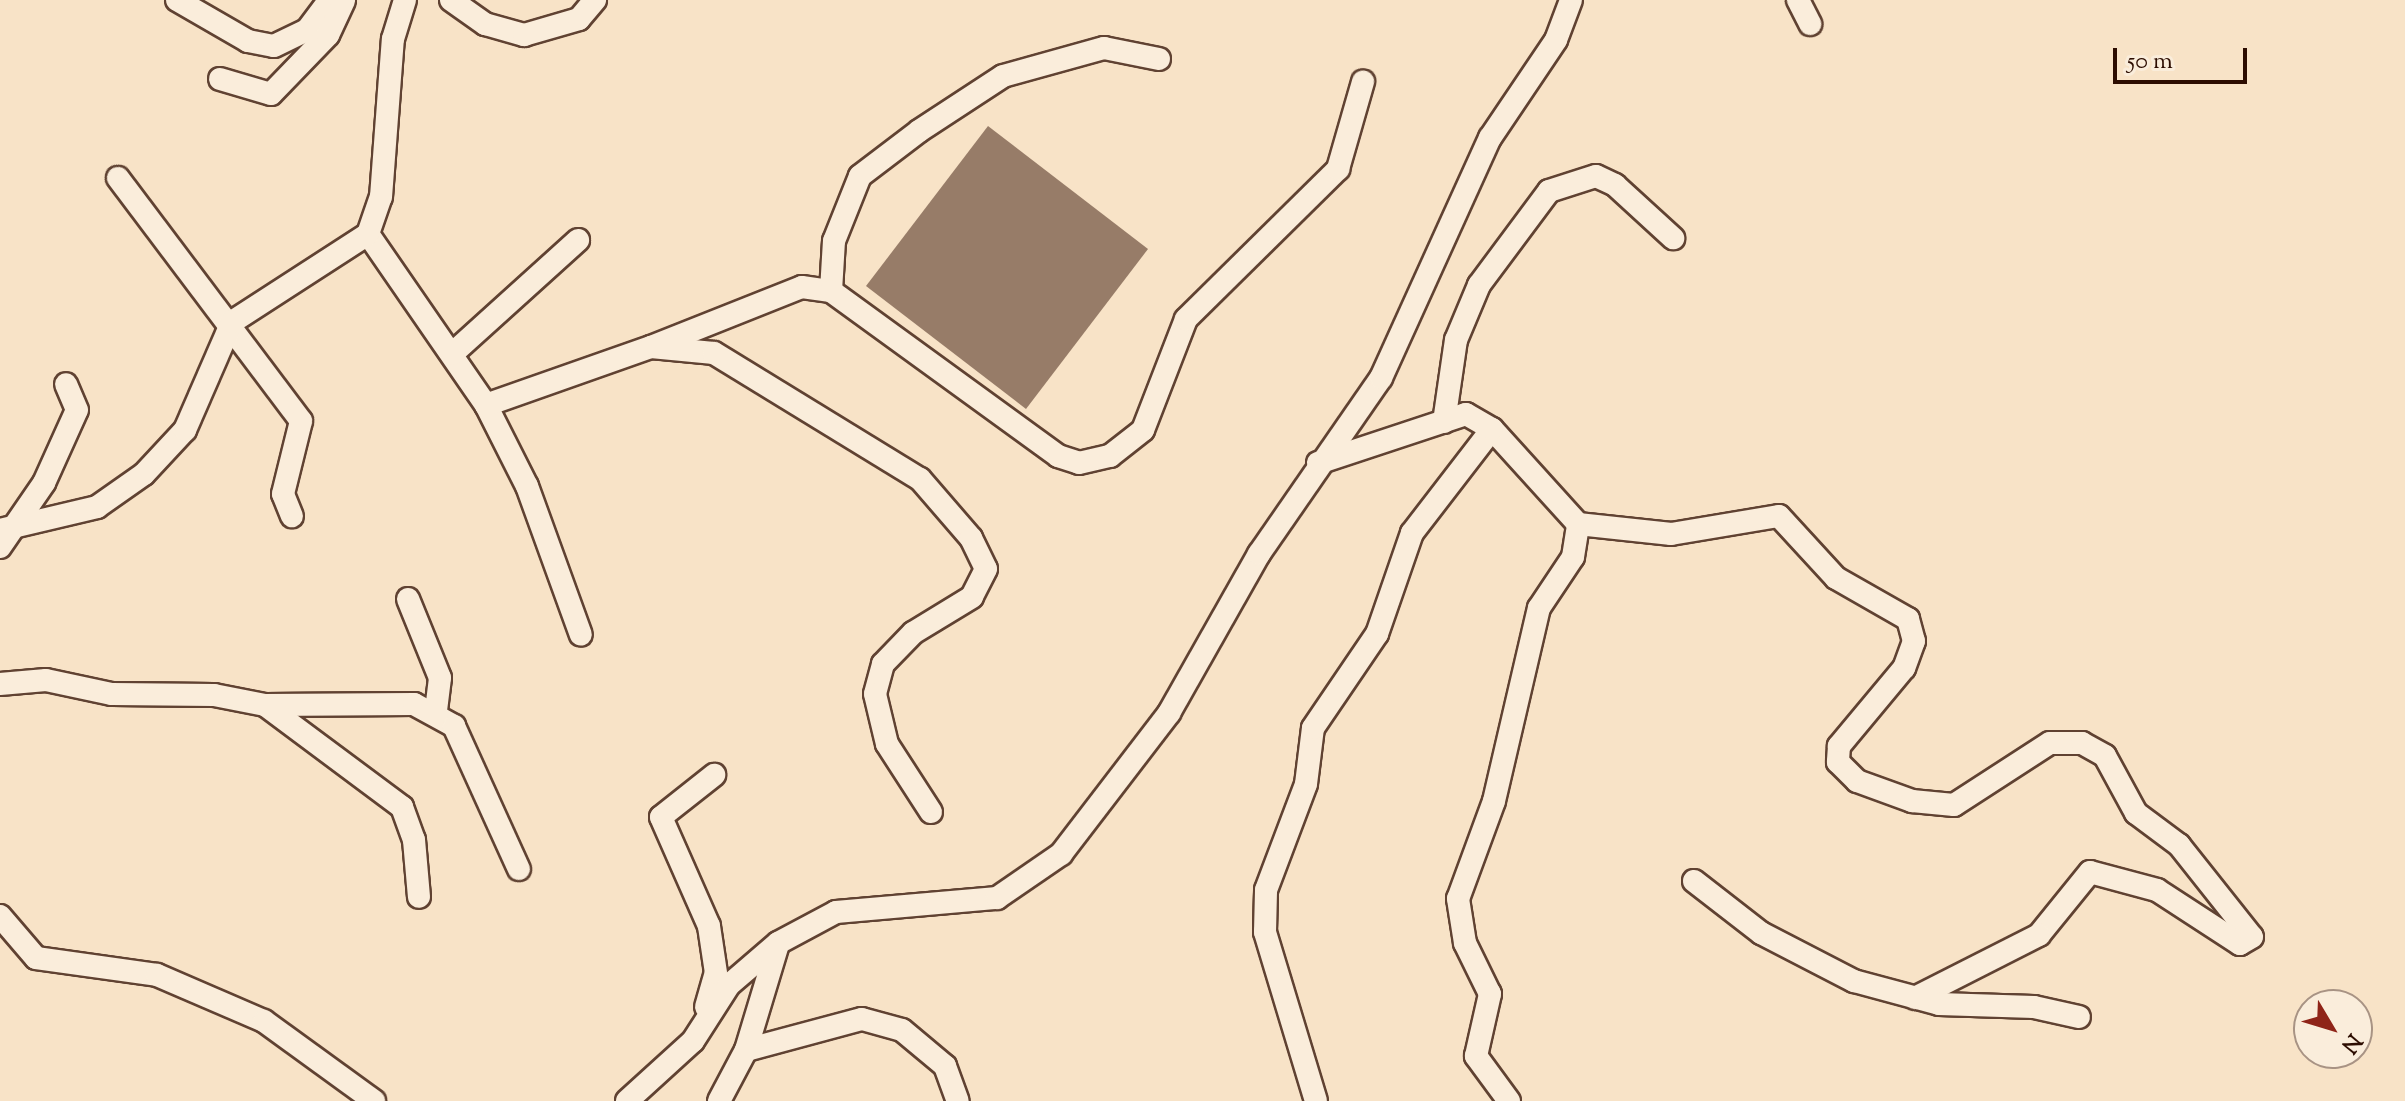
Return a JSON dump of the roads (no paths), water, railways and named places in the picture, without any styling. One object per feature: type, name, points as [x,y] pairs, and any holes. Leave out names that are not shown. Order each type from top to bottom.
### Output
[{"type":"street","points":[[177,0],[248,41],[274,46],[307,30],[330,0]]},
{"type":"street","points":[[220,79],[271,94],[328,35],[344,0]]},
{"type":"street","points":[[4,536],[97,507],[167,453],[202,397],[232,322],[368,234],[381,197],[393,39],[405,0]]},
{"type":"street","points":[[451,0],[485,24],[524,35],[579,19],[595,0]]},
{"type":"street","points":[[627,1101],[693,1041],[729,985],[778,943],[836,912],[997,898],[1061,854],[1169,713],[1318,463],[1381,378],[1490,138],[1556,40],[1571,0]]},
{"type":"street","points":[[1798,0],[1810,24]]},
{"type":"street","points":[[831,291],[834,241],[860,176],[919,131],[1003,76],[1104,48],[1159,59]]},
{"type":"street","points":[[486,405],[651,347],[802,287],[831,291],[1058,456],[1079,463],[1110,456],[1143,430],[1156,408],[1186,319],[1338,169],[1363,82]]},
{"type":"street","points":[[1444,422],[1456,340],[1479,285],[1549,191],[1596,176],[1615,185],[1673,238]]},
{"type":"street","points":[[118,178],[232,322],[301,421],[283,494],[292,516]]},
{"type":"street","points":[[368,234],[486,405],[527,486],[581,635]]},
{"type":"street","points":[[452,354],[578,240]]},
{"type":"street","points":[[651,347],[714,353],[920,479],[971,538],[986,569],[972,597],[913,633],[883,664],[875,694],[887,744],[931,812]]},
{"type":"street","points":[[4,536],[77,410],[66,384]]},
{"type":"street","points":[[1318,463],[1466,414],[1492,429],[1578,524],[1671,534],[1779,516],[1819,564],[1912,626],[1904,668],[1839,746],[1846,773],[1912,801],[1954,805],[2050,743],[2082,743],[2105,756],[2136,813],[2179,845],[2252,937],[2240,944],[2157,890],[2090,872],[2039,935],[1915,998]]},
{"type":"street","points":[[1316,1101],[1265,932],[1266,890],[1306,784],[1313,728],[1377,634],[1412,533],[1492,429]]},
{"type":"street","points":[[1509,1101],[1476,1056],[1490,994],[1465,943],[1458,899],[1494,801],[1539,608],[1573,557],[1578,524]]},
{"type":"street","points":[[408,599],[440,678],[436,713]]},
{"type":"street","points":[[0,684],[46,680],[112,694],[214,695],[265,705],[357,700],[436,713],[454,726],[519,869]]},
{"type":"street","points":[[265,705],[402,807],[419,897]]},
{"type":"street","points":[[693,1041],[716,973],[703,910],[661,817],[714,775]]},
{"type":"street","points":[[1694,881],[1761,933],[1854,981],[1915,998],[2079,1017]]},
{"type":"street","points":[[0,916],[36,958],[157,975],[264,1021],[374,1101]]},
{"type":"street","points":[[719,1101],[746,1050],[778,943]]},
{"type":"street","points":[[746,1050],[862,1019],[902,1030],[945,1066],[958,1101]]}]
